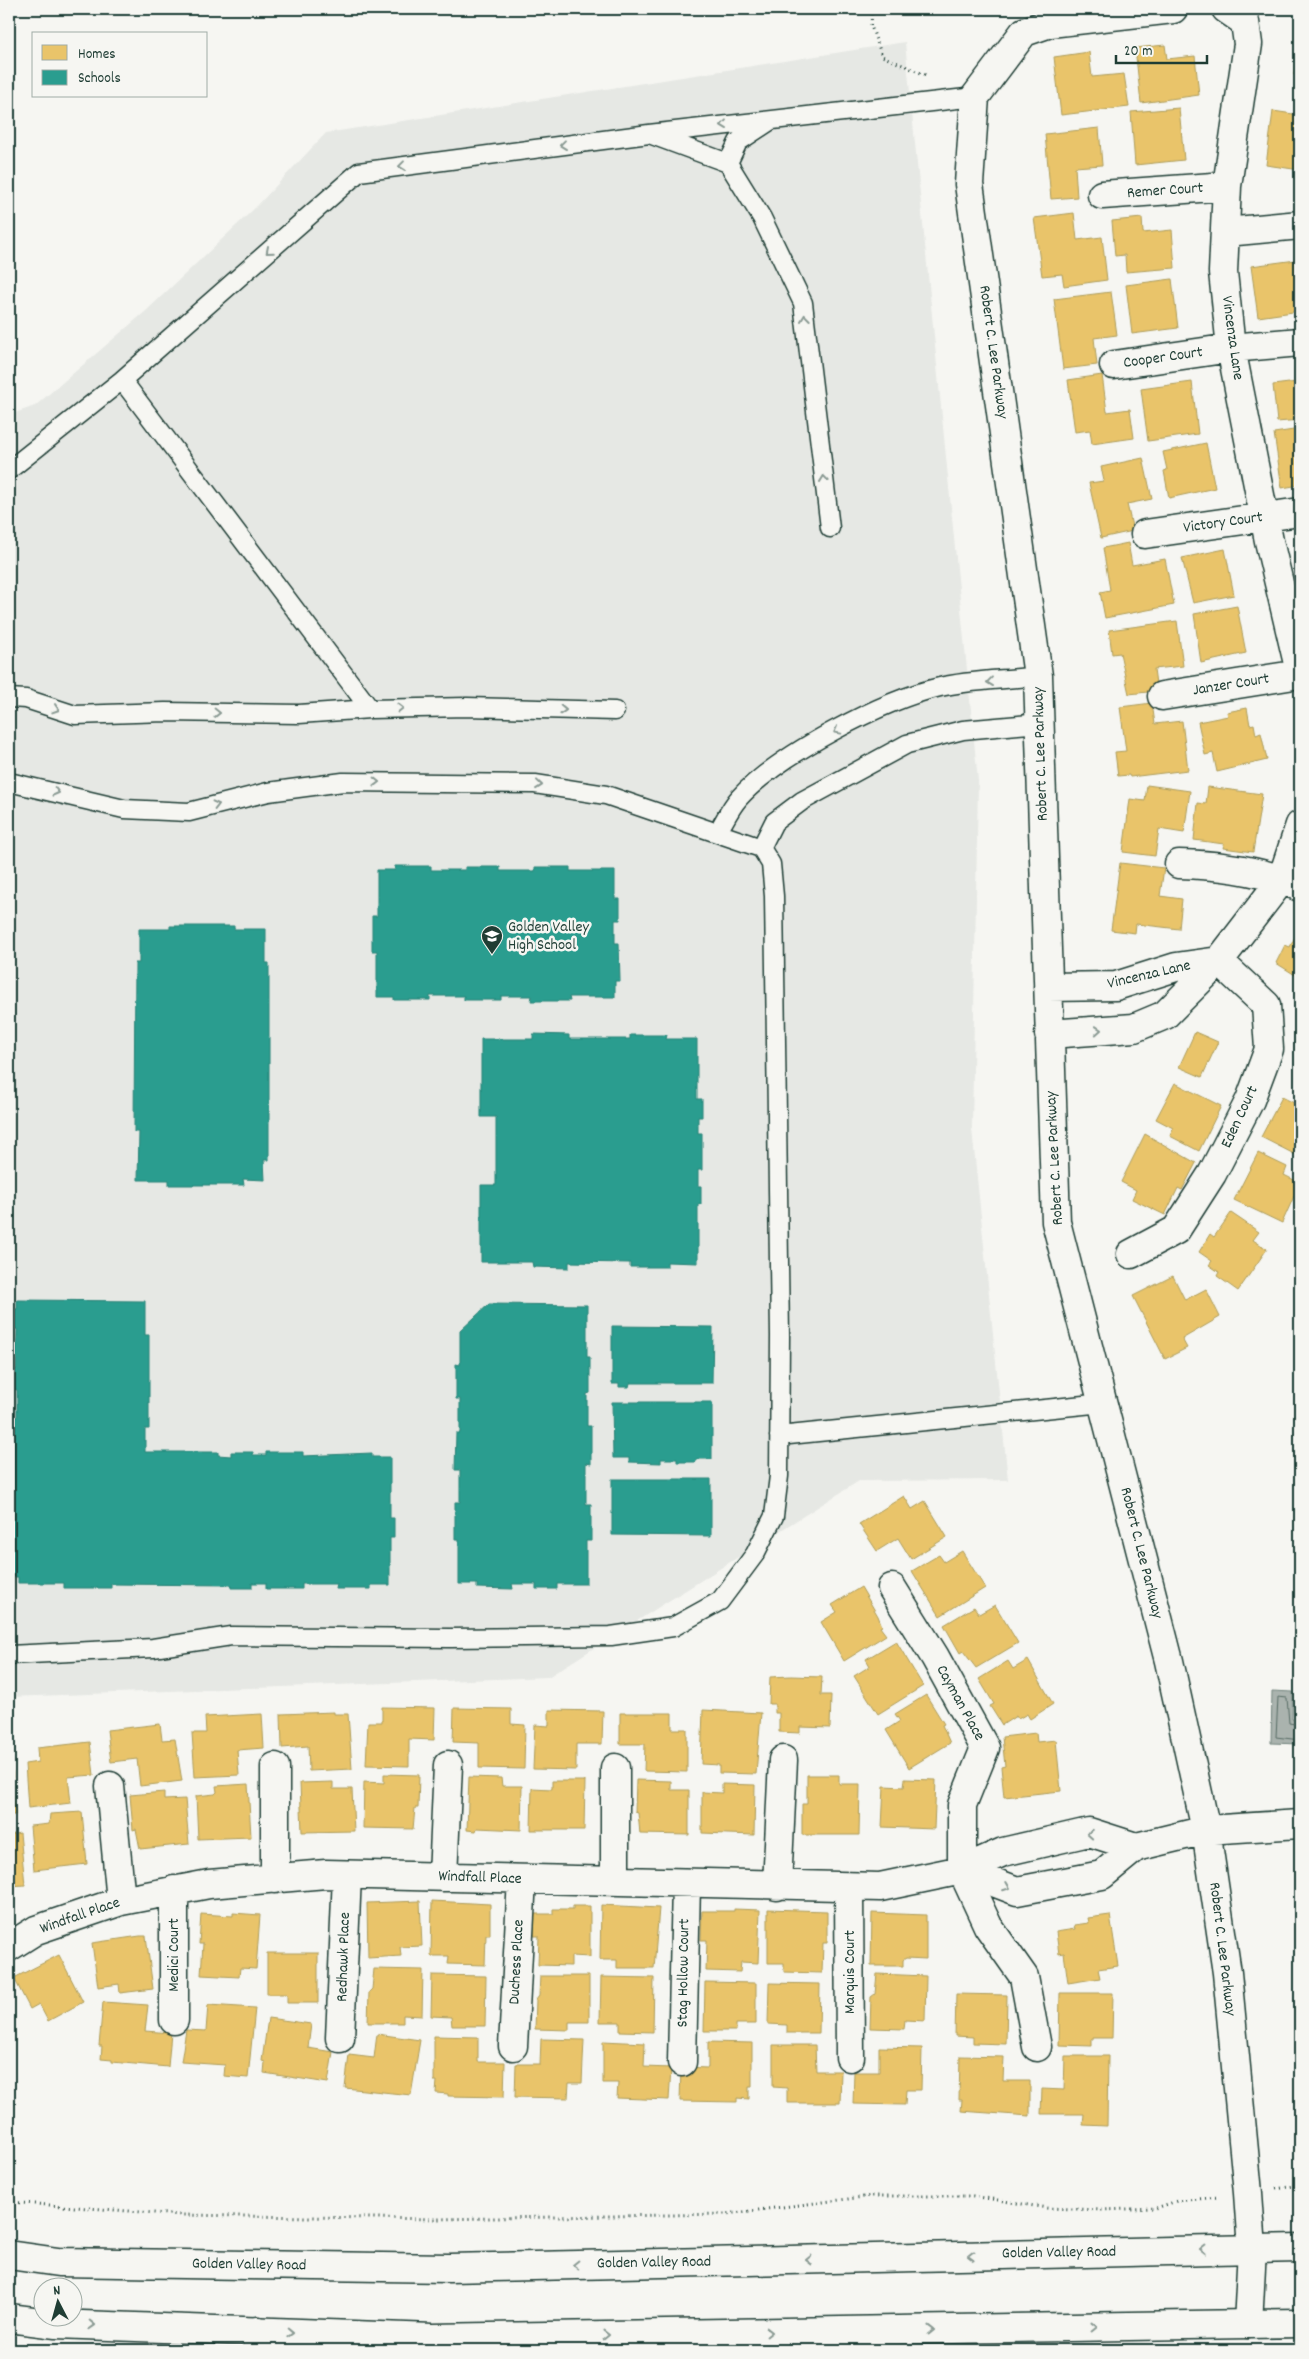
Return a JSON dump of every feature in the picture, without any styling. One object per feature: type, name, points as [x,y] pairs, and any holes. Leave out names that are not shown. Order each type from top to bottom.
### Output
[{"type":"street","points":[[976,97],[1024,32],[1050,22],[1173,9]]},
{"type":"street","name":"Vincenza Lane","points":[[1226,9],[1245,22],[1248,44],[1227,186],[1223,272],[1231,348],[1265,517],[1300,673]]},
{"type":"street","name":"Robert C. Lee Parkway","points":[[976,97],[969,184],[1038,676],[1056,1222],[1169,1660],[1206,1830],[1227,1973],[1248,2192],[1252,2249],[1248,2324]]},
{"type":"street","name":"Remer Court","points":[[1102,195],[1227,186]]},
{"type":"street","points":[[1226,232],[1300,225]]},
{"type":"street","name":"Cooper Court","points":[[1114,365],[1231,348],[1300,342]]},
{"type":"street","name":"Victory Court","points":[[1145,534],[1300,512]]},
{"type":"street","name":"Janzer Court","points":[[1162,696],[1300,673]]},
{"type":"street","name":"Vincenza Lane","points":[[1049,1034],[1134,1028],[1165,1014],[1219,961],[1291,883],[1300,825]]},
{"type":"street","points":[[1179,864],[1219,864],[1291,883]]},
{"type":"street","name":"Vincenza Lane","points":[[1048,988],[1116,986],[1176,967],[1219,961]]},
{"type":"street","name":"Eden Court","points":[[1131,1254],[1176,1230],[1220,1158],[1250,1100],[1269,1049],[1266,1006],[1219,961]]},
{"type":"street","name":"Cayman Place","points":[[892,1588],[934,1657],[985,1748],[962,1804],[962,1870],[988,1926],[1024,1977],[1038,2047]]},
{"type":"street","points":[[777,1886],[783,1760]]},
{"type":"street","points":[[443,1876],[448,1765]]},
{"type":"street","points":[[275,1767],[275,1879]]},
{"type":"street","points":[[614,1768],[615,1882]]},
{"type":"street","points":[[110,1786],[121,1901]]},
{"type":"street","points":[[962,1870],[1017,1891],[1102,1875],[1136,1847],[1206,1830],[1300,1824]]},
{"type":"street","name":"Windfall Place","points":[[9,1947],[36,1930],[121,1901],[209,1884],[348,1875],[880,1887],[962,1870],[1003,1852],[1089,1832],[1136,1847]]},
{"type":"street","name":"Redhawk Place","points":[[340,2038],[348,1875]]},
{"type":"street","name":"Duchess Place","points":[[513,2046],[522,1879]]},
{"type":"street","name":"Stag Hollow Court","points":[[682,2062],[686,1884]]},
{"type":"street","name":"Marquis Court","points":[[849,1887],[850,2057]]},
{"type":"street","name":"Medici Court","points":[[174,1890],[174,2020]]},
{"type":"street","name":"Golden Valley Road","points":[[9,2255],[58,2262],[449,2268],[1300,2248]]},
{"type":"street","points":[[9,2318],[56,2324],[258,2341],[1300,2323]]},
{"type":"lane","points":[[9,470],[122,380],[359,172],[772,119],[976,97]]},
{"type":"lane","points":[[728,163],[738,142],[772,119]]},
{"type":"lane","points":[[649,134],[728,163],[762,218],[803,303],[830,528]]},
{"type":"lane","points":[[122,380],[370,709]]},
{"type":"lane","points":[[717,833],[738,799],[758,780],[798,752],[881,706],[940,687],[1038,676]]},
{"type":"lane","points":[[9,698],[26,699],[75,715],[165,712],[299,714],[370,709],[467,707],[616,712]]},
{"type":"lane","points":[[761,848],[774,822],[802,801],[906,744],[963,730],[1040,723]]},
{"type":"lane","points":[[9,782],[124,809],[189,812],[268,792],[343,782],[535,784],[606,795],[761,848],[771,864],[774,896],[780,1336],[778,1476],[774,1516],[755,1554],[720,1601],[673,1627],[602,1636],[450,1638],[231,1636],[153,1648],[9,1655]]},
{"type":"lane","points":[[779,1436],[1103,1403]]},
{"type":"path","points":[[872,9],[871,26],[882,56],[932,78]]},
{"type":"path","points":[[9,2202],[181,2215],[437,2220],[726,2214],[840,2198],[881,2196],[973,2196],[1047,2208],[1138,2210],[1156,2208],[1177,2201],[1194,2201],[1300,2185]]},
{"type":"shaded area","name":"Golden Valley High School","points":[[905,42],[978,781],[972,1129],[1008,1480],[859,1481],[548,1677],[9,1697],[9,415],[35,406],[146,311],[256,207],[326,133]]},
{"type":"water","points":[[1272,1691],[1293,1692],[1292,1719],[1300,1720],[1300,1744],[1271,1743]]},
{"type":"building: Homes","points":[[1300,27],[1300,76],[1294,75]]},
{"type":"building: Homes","points":[[1165,45],[1167,59],[1195,56],[1199,95],[1141,103],[1135,48]]},
{"type":"building: Homes","points":[[1089,52],[1092,77],[1124,74],[1129,107],[1061,115],[1054,57]]},
{"type":"building: Homes","points":[[1179,108],[1184,160],[1135,165],[1131,112]]},
{"type":"building: Homes","points":[[1273,111],[1300,115],[1300,170],[1266,165]]},
{"type":"building: Homes","points":[[1099,128],[1102,165],[1075,167],[1077,197],[1051,199],[1045,134]]},
{"type":"building: Homes","points":[[1074,213],[1077,240],[1102,237],[1107,280],[1064,286],[1062,274],[1042,276],[1034,218]]},
{"type":"building: Homes","points":[[1142,218],[1143,233],[1172,230],[1175,268],[1126,272],[1125,255],[1115,256],[1112,221]]},
{"type":"building: Homes","points":[[1296,260],[1300,278],[1300,311],[1258,317],[1251,266]]},
{"type":"building: Homes","points":[[1172,279],[1178,328],[1132,334],[1126,285]]},
{"type":"building: Homes","points":[[1111,292],[1117,335],[1094,338],[1097,365],[1063,369],[1054,299]]},
{"type":"building: Homes","points":[[1296,367],[1300,367],[1300,420],[1277,422],[1273,385],[1297,382]]},
{"type":"building: Homes","points":[[1102,375],[1107,412],[1130,409],[1134,438],[1092,444],[1090,430],[1075,432],[1068,380]]},
{"type":"building: Homes","points":[[1192,382],[1198,434],[1148,441],[1141,389]]},
{"type":"building: Homes","points":[[1300,429],[1300,485],[1282,488],[1274,433]]},
{"type":"building: Homes","points":[[1206,443],[1215,488],[1169,498],[1164,471],[1167,470],[1163,452]]},
{"type":"building: Homes","points":[[1143,458],[1152,499],[1127,504],[1133,531],[1101,538],[1089,483],[1104,481],[1101,467]]},
{"type":"building: Homes","points":[[1298,534],[1300,534],[1300,553]]},
{"type":"building: Homes","points":[[1128,543],[1132,565],[1165,559],[1174,605],[1105,618],[1100,592],[1110,590],[1103,548]]},
{"type":"building: Homes","points":[[1225,549],[1234,595],[1193,603],[1182,558]]},
{"type":"building: Homes","points":[[1237,606],[1246,653],[1201,663],[1194,614]]},
{"type":"building: Homes","points":[[1177,621],[1183,666],[1154,669],[1157,691],[1129,694],[1120,653],[1112,654],[1109,630]]},
{"type":"building: Homes","points":[[1152,703],[1155,724],[1182,721],[1188,770],[1130,777],[1129,775],[1118,776],[1115,752],[1126,751],[1120,707]]},
{"type":"building: Homes","points":[[1247,708],[1250,725],[1254,724],[1256,735],[1261,733],[1267,760],[1217,772],[1213,753],[1205,755],[1198,722],[1228,716],[1227,712]]},
{"type":"building: Homes","points":[[1147,785],[1190,791],[1184,833],[1159,829],[1155,856],[1123,852],[1130,799],[1145,801]]},
{"type":"building: Homes","points":[[1208,787],[1262,794],[1253,852],[1223,848],[1224,844],[1194,840],[1198,803],[1206,804]]},
{"type":"building: Homes","points":[[1120,863],[1164,868],[1160,896],[1182,899],[1179,929],[1136,924],[1135,933],[1111,930]]},
{"type":"building: Homes","points":[[1297,933],[1300,934],[1300,978],[1276,963],[1285,945],[1290,947]]},
{"type":"building: Homes","points":[[1195,1032],[1218,1042],[1202,1077],[1179,1067]]},
{"type":"building: Homes","points":[[1175,1083],[1221,1106],[1199,1151],[1170,1136],[1173,1128],[1156,1119]]},
{"type":"building: Homes","points":[[1282,1097],[1300,1106],[1300,1157],[1261,1137]]},
{"type":"building: Homes","points":[[1145,1134],[1196,1163],[1182,1190],[1178,1188],[1165,1215],[1132,1199],[1136,1190],[1121,1182]]},
{"type":"building: Homes","points":[[1258,1153],[1287,1167],[1284,1175],[1300,1183],[1282,1223],[1234,1200]]},
{"type":"building: Homes","points":[[1231,1213],[1259,1232],[1253,1240],[1267,1249],[1238,1291],[1217,1276],[1219,1272],[1209,1265],[1212,1261],[1199,1252],[1210,1234],[1214,1237]]},
{"type":"building: Homes","points":[[1173,1276],[1185,1300],[1206,1289],[1220,1317],[1182,1339],[1187,1348],[1165,1359],[1133,1296]]},
{"type":"building: Homes","points":[[904,1496],[912,1509],[925,1501],[947,1537],[911,1559],[898,1538],[877,1551],[859,1524]]},
{"type":"building: Homes","points":[[962,1551],[985,1588],[940,1616],[912,1571],[939,1555],[944,1562]]},
{"type":"building: Homes","points":[[861,1587],[878,1616],[882,1626],[880,1627],[886,1635],[844,1661],[821,1622],[837,1612],[832,1605]]},
{"type":"building: Homes","points":[[995,1605],[1018,1643],[976,1668],[963,1651],[960,1653],[944,1625],[974,1607],[979,1614]]},
{"type":"building: Homes","points":[[896,1641],[923,1686],[878,1714],[854,1676],[870,1666],[866,1659]]},
{"type":"building: Homes","points":[[1028,1660],[1053,1704],[1030,1719],[1027,1714],[1018,1719],[1016,1716],[1002,1725],[990,1706],[994,1704],[979,1679],[1008,1661],[1013,1669]]},
{"type":"building: Homes","points":[[770,1677],[822,1677],[821,1695],[831,1695],[830,1728],[800,1727],[800,1733],[779,1732],[779,1713],[775,1713],[775,1704],[769,1704]]},
{"type":"building: Homes","points":[[926,1695],[944,1724],[942,1725],[950,1743],[909,1768],[886,1730],[900,1721],[895,1714]]},
{"type":"building: Homes","points":[[382,1707],[435,1708],[434,1740],[409,1739],[409,1766],[366,1765],[368,1722],[382,1722]]},
{"type":"building: Homes","points":[[454,1708],[511,1709],[511,1724],[525,1725],[524,1769],[479,1768],[479,1743],[453,1742]]},
{"type":"building: Homes","points":[[549,1710],[603,1711],[602,1744],[576,1744],[576,1770],[533,1769],[535,1725],[549,1726]]},
{"type":"building: Homes","points":[[703,1710],[761,1713],[756,1774],[719,1773],[719,1765],[701,1764]]},
{"type":"building: Homes","points":[[334,1712],[334,1714],[348,1714],[352,1769],[309,1771],[308,1746],[282,1748],[281,1714]]},
{"type":"building: Homes","points":[[620,1713],[672,1713],[672,1729],[687,1729],[687,1772],[644,1771],[645,1744],[620,1744]]},
{"type":"building: Homes","points":[[262,1714],[264,1748],[237,1750],[239,1775],[195,1777],[192,1733],[206,1733],[205,1717]]},
{"type":"building: Homes","points":[[160,1724],[162,1740],[175,1739],[182,1781],[140,1786],[137,1759],[111,1762],[107,1730]]},
{"type":"building: Homes","points":[[1036,1733],[1037,1742],[1056,1740],[1061,1791],[1004,1797],[1001,1767],[1005,1766],[1002,1737]]},
{"type":"building: Homes","points":[[90,1742],[94,1775],[68,1777],[71,1803],[28,1808],[25,1764],[38,1762],[37,1748]]},
{"type":"building: Homes","points":[[9,1771],[12,1771],[15,1815],[9,1815]]},
{"type":"building: Homes","points":[[384,1774],[419,1775],[418,1808],[415,1808],[413,1829],[363,1828],[364,1782],[384,1783]]},
{"type":"building: Homes","points":[[807,1775],[839,1775],[839,1784],[860,1784],[859,1835],[802,1835],[802,1804],[807,1804]]},
{"type":"building: Homes","points":[[469,1777],[501,1778],[502,1786],[522,1786],[521,1830],[477,1828],[476,1831],[467,1830]]},
{"type":"building: Homes","points":[[905,1779],[936,1780],[934,1829],[882,1827],[884,1786],[904,1787]]},
{"type":"building: Homes","points":[[636,1780],[671,1781],[671,1790],[689,1790],[689,1835],[640,1834],[638,1813],[635,1812]]},
{"type":"building: Homes","points":[[552,1781],[585,1781],[584,1830],[531,1830],[532,1788],[552,1789]]},
{"type":"building: Homes","points":[[333,1782],[333,1789],[352,1789],[354,1831],[302,1832],[300,1783]]},
{"type":"building: Homes","points":[[248,1784],[251,1837],[198,1839],[196,1796],[215,1794],[217,1792],[216,1786]]},
{"type":"building: Homes","points":[[722,1784],[755,1785],[754,1835],[702,1833],[702,1792],[722,1793]]},
{"type":"building: Homes","points":[[164,1792],[164,1800],[185,1799],[189,1844],[140,1849],[136,1829],[133,1830],[130,1795]]},
{"type":"building: Homes","points":[[82,1812],[87,1864],[34,1870],[30,1826],[49,1824],[50,1814]]},
{"type":"building: Homes","points":[[20,1833],[25,1885],[9,1886],[9,1835]]},
{"type":"building: Homes","points":[[420,1901],[422,1946],[400,1947],[401,1956],[368,1958],[367,1903]]},
{"type":"building: Homes","points":[[432,1901],[490,1904],[490,1935],[486,1935],[485,1965],[448,1964],[449,1956],[431,1956]]},
{"type":"building: Homes","points":[[601,1905],[659,1908],[654,1968],[617,1968],[617,1960],[600,1960]]},
{"type":"building: Homes","points":[[573,1906],[590,1906],[590,1957],[571,1956],[571,1966],[538,1965],[539,1936],[534,1936],[534,1914],[553,1914],[553,1909],[573,1909]]},
{"type":"building: Homes","points":[[734,1909],[760,1910],[758,1963],[741,1962],[740,1972],[706,1971],[707,1940],[701,1940],[702,1911],[734,1911]]},
{"type":"building: Homes","points":[[768,1909],[827,1911],[827,1943],[823,1943],[822,1973],[784,1972],[784,1963],[768,1963]]},
{"type":"building: Homes","points":[[233,1913],[260,1915],[256,1969],[240,1968],[239,1977],[201,1975],[203,1944],[199,1944],[201,1914],[233,1916]]},
{"type":"building: Homes","points":[[872,1913],[926,1915],[926,1959],[906,1958],[903,1960],[903,1966],[871,1966]]},
{"type":"building: Homes","points":[[1110,1915],[1118,1966],[1098,1969],[1100,1978],[1068,1983],[1064,1953],[1059,1954],[1056,1932],[1075,1929],[1074,1925],[1089,1923],[1088,1918]]},
{"type":"building: Homes","points":[[146,1936],[153,1989],[120,1993],[119,1984],[98,1987],[92,1943]]},
{"type":"building: Homes","points":[[267,1953],[318,1953],[318,2003],[287,2003],[287,1994],[267,1994]]},
{"type":"building: Homes","points":[[59,1955],[83,2002],[48,2021],[39,2004],[30,2009],[14,1978]]},
{"type":"building: Homes","points":[[374,1969],[423,1970],[422,2016],[403,2015],[403,2023],[368,2023],[369,1992],[372,1989]]},
{"type":"building: Homes","points":[[877,1974],[926,1976],[925,2021],[905,2020],[904,2029],[870,2028],[871,1997],[875,1994]]},
{"type":"building: Homes","points":[[432,1975],[486,1976],[485,2026],[452,2026],[451,2017],[431,2016]]},
{"type":"building: Homes","points":[[540,1976],[589,1976],[589,2022],[569,2022],[569,2030],[535,2029],[536,1999],[539,1995]]},
{"type":"building: Homes","points":[[601,1977],[654,1978],[653,2032],[620,2031],[620,2022],[600,2022]]},
{"type":"building: Homes","points":[[705,1982],[756,1983],[756,2024],[736,2024],[736,2031],[704,2031]]},
{"type":"building: Homes","points":[[769,1983],[820,1984],[819,2033],[787,2033],[787,2025],[768,2024]]},
{"type":"building: Homes","points":[[1060,1993],[1113,1993],[1112,2038],[1092,2038],[1092,2046],[1059,2045]]},
{"type":"building: Homes","points":[[956,1994],[1007,1995],[1006,2044],[973,2043],[973,2037],[955,2036]]},
{"type":"building: Homes","points":[[103,2002],[148,2005],[145,2031],[171,2033],[168,2067],[112,2062],[112,2060],[101,2059],[102,2046],[99,2046]]},
{"type":"building: Homes","points":[[208,2005],[255,2008],[248,2078],[224,2076],[225,2065],[181,2062],[186,2030],[206,2031]]},
{"type":"building: Homes","points":[[268,2018],[311,2024],[308,2048],[333,2052],[328,2083],[264,2073],[265,2062],[262,2061]]},
{"type":"building: Homes","points":[[377,2034],[420,2040],[411,2095],[345,2088],[349,2055],[374,2058]]},
{"type":"building: Homes","points":[[434,2036],[478,2037],[478,2062],[505,2062],[504,2097],[448,2096],[448,2094],[436,2093],[437,2081],[434,2081]]},
{"type":"building: Homes","points":[[541,2039],[584,2040],[582,2083],[569,2083],[568,2098],[515,2097],[516,2064],[540,2064]]},
{"type":"building: Homes","points":[[603,2041],[645,2043],[644,2067],[671,2068],[669,2100],[617,2098],[618,2083],[603,2083]]},
{"type":"building: Homes","points":[[708,2042],[752,2043],[752,2087],[749,2087],[749,2099],[737,2098],[737,2102],[680,2101],[681,2067],[708,2068]]},
{"type":"building: Homes","points":[[773,2045],[815,2045],[816,2071],[841,2071],[840,2103],[787,2103],[787,2088],[773,2087]]},
{"type":"building: Homes","points":[[879,2047],[922,2048],[921,2090],[906,2090],[905,2105],[853,2104],[854,2072],[879,2072]]},
{"type":"building: Homes","points":[[960,2056],[1004,2057],[1003,2081],[1030,2081],[1030,2116],[961,2111],[962,2100],[959,2100]]},
{"type":"building: Homes","points":[[1065,2056],[1108,2056],[1107,2126],[1083,2125],[1084,2114],[1041,2114],[1042,2089],[1064,2090]]},
{"type":"building: Schools","points":[[395,866],[431,866],[431,870],[465,870],[465,867],[500,867],[500,871],[535,871],[535,867],[570,867],[570,871],[615,871],[615,899],[620,899],[620,920],[615,920],[615,943],[619,943],[620,981],[615,981],[615,997],[569,997],[570,1001],[531,1001],[532,996],[501,996],[501,1000],[464,1000],[464,996],[430,996],[430,1000],[394,1000],[394,997],[377,997],[377,951],[372,951],[372,916],[377,916],[377,870],[395,870]]},
{"type":"building: Schools","points":[[170,926],[234,926],[234,929],[266,929],[266,963],[269,963],[269,1160],[264,1160],[265,1180],[243,1179],[244,1185],[169,1185],[169,1180],[138,1180],[139,1132],[134,1132],[135,963],[139,963],[139,929],[170,929]]},
{"type":"building: Schools","points":[[533,1034],[569,1035],[569,1039],[630,1039],[630,1035],[667,1035],[666,1039],[697,1039],[697,1099],[702,1099],[702,1117],[698,1117],[698,1133],[702,1133],[702,1170],[698,1170],[698,1186],[701,1186],[701,1204],[698,1204],[698,1263],[667,1262],[667,1267],[630,1267],[630,1263],[569,1262],[569,1268],[533,1267],[532,1262],[481,1262],[481,1185],[496,1185],[496,1117],[481,1117],[481,1039],[533,1039]]},
{"type":"building: Schools","points":[[17,1300],[145,1301],[145,1335],[149,1335],[149,1429],[145,1429],[145,1452],[218,1452],[218,1455],[231,1456],[231,1452],[253,1452],[253,1455],[266,1455],[266,1452],[303,1452],[303,1456],[372,1453],[372,1457],[390,1457],[390,1518],[394,1518],[394,1538],[390,1538],[390,1585],[371,1585],[371,1589],[336,1589],[337,1584],[302,1584],[302,1589],[266,1589],[266,1583],[252,1583],[252,1588],[231,1588],[231,1585],[111,1584],[111,1588],[64,1588],[64,1583],[18,1583],[18,1577],[12,1577],[13,1417],[17,1417],[17,1390],[13,1389],[13,1369],[16,1370],[17,1329],[13,1329],[13,1309],[17,1309]]},
{"type":"building: Schools","points":[[489,1304],[587,1305],[587,1357],[590,1357],[590,1393],[587,1394],[587,1426],[591,1426],[591,1464],[586,1463],[586,1504],[591,1504],[591,1541],[586,1541],[586,1584],[557,1584],[557,1589],[536,1589],[536,1584],[512,1584],[513,1589],[477,1588],[477,1584],[459,1584],[459,1539],[455,1539],[455,1502],[460,1502],[460,1470],[455,1470],[456,1433],[460,1433],[460,1399],[456,1399],[456,1364],[460,1365],[460,1331]]},
{"type":"building: Schools","points":[[612,1326],[713,1327],[712,1383],[630,1383],[629,1387],[619,1387],[619,1384],[612,1384]]},
{"type":"building: Schools","points":[[612,1402],[712,1402],[712,1459],[696,1459],[696,1462],[677,1462],[677,1459],[661,1459],[661,1463],[629,1462],[629,1458],[613,1458]]},
{"type":"building: Schools","points":[[612,1479],[711,1479],[711,1536],[612,1535]]},
{"type":"place","name":"Golden Valley High School","points":[[492,955]]}]
